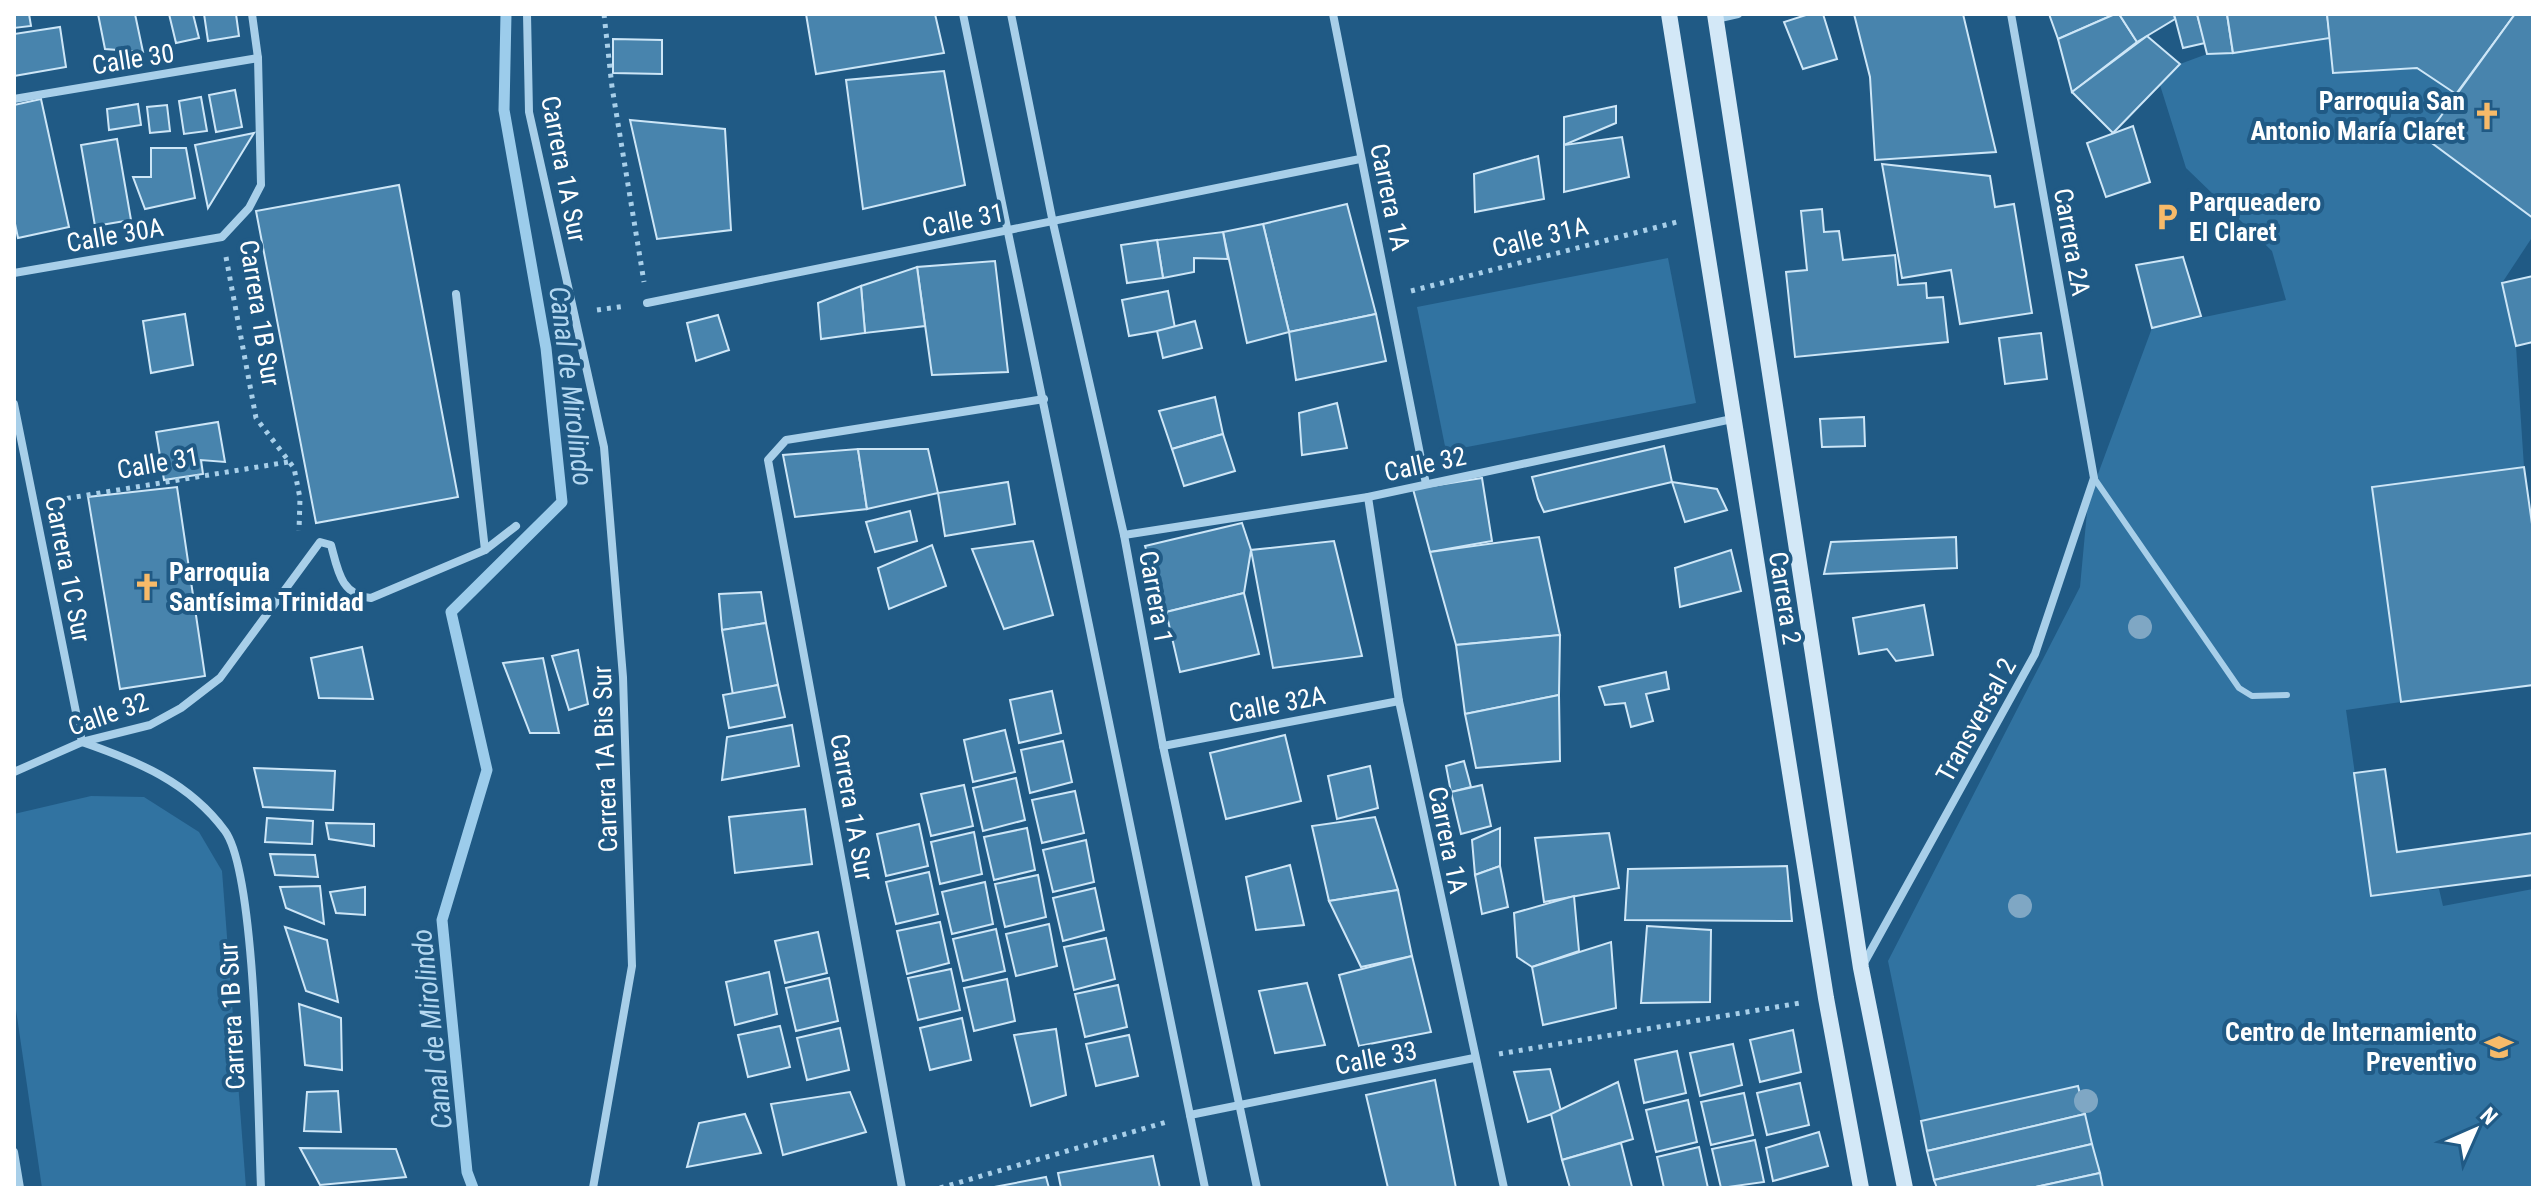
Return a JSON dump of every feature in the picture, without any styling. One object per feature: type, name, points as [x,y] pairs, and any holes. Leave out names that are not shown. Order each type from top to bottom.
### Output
[{"type":"street","name":"Carrera 1B Sur","points":[[222,237],[249,208],[261,185],[258,58],[252,14]]},
{"type":"street","name":"Carrera 1A Sur","points":[[527,14],[529,112],[576,330]]},
{"type":"street","points":[[963,14],[1205,1188]]},
{"type":"street","name":"Carrera 1","points":[[1011,14],[1053,223],[1124,535],[1163,746],[1257,1188]]},
{"type":"street","name":"Carrera 1A","points":[[1333,14],[1426,484]]},
{"type":"street","name":"Carrera 2","points":[[1669,14],[1826,998],[1861,1188]]},
{"type":"street","points":[[1716,16],[1738,14]]},
{"type":"street","name":"Carrera 2A","points":[[2011,14],[2094,478]]},
{"type":"street","name":"Carrera 2","points":[[1716,16],[1861,968],[1905,1188]]},
{"type":"street","name":"Calle 30","points":[[14,99],[258,58]]},
{"type":"street","name":"Calle 31","points":[[647,303],[1360,159]]},
{"type":"street","name":"Calle 30A","points":[[14,273],[222,237]]},
{"type":"street","points":[[456,294],[485,550]]},
{"type":"street","name":"Carrera 1A Bis Sur","points":[[576,330],[604,447],[615,559],[632,966],[593,1188]]},
{"type":"street","name":"Carrera 1A Sur","points":[[902,1188],[770,485],[768,460],[786,440],[1044,399]]},
{"type":"street","name":"Carrera 1C Sur","points":[[14,404],[82,742]]},
{"type":"street","name":"Calle 32","points":[[1124,535],[1368,497],[1732,419]]},
{"type":"street","name":"Transversal 2","points":[[1861,968],[2035,654],[2094,478]]},
{"type":"street","name":"Carrera 1A","points":[[1368,497],[1399,701],[1504,1188]]},
{"type":"street","name":"Calle 32","points":[[14,772],[82,742],[150,725],[181,708],[220,678],[314,546],[328,542],[347,590],[371,598],[485,550],[516,526]]},
{"type":"street","name":"Calle 32A","points":[[1163,746],[1399,701]]},
{"type":"street","name":"Carrera 1B Sur","points":[[82,742],[137,761],[190,793],[227,833],[245,900],[261,1188]]},
{"type":"street","name":"Calle 33","points":[[1190,1115],[1474,1058]]},
{"type":"street","points":[[14,1152],[20,1188]]},
{"type":"lane","points":[[2094,478],[2239,688],[2252,696],[2287,695]]},
{"type":"path","points":[[572,313],[647,303],[612,87],[604,14]]},
{"type":"path","name":"Calle 31A","points":[[1391,296],[1700,216]]},
{"type":"path","name":"Carrera 1B Sur","points":[[222,237],[256,418],[294,468],[300,498],[297,569]]},
{"type":"path","name":"Calle 31","points":[[34,504],[289,461]]},
{"type":"path","points":[[1474,1058],[1826,998]]},
{"type":"path","points":[[940,1188],[1190,1115]]},
{"type":"shaded area","points":[[2330,38],[2333,72],[2417,68],[2456,94],[2425,139],[2533,218],[2533,236],[2502,283],[2516,346],[2524,467],[2372,487],[2401,702],[2346,710],[2372,896],[2439,889],[2443,906],[2533,889],[2533,1188],[2103,1188],[2078,1086],[1921,1121],[1888,961],[2080,587],[2088,501],[2152,328],[2286,300],[2272,251],[2186,168],[2160,85],[2180,64],[2207,54]]},
{"type":"shaded area","points":[[1668,258],[1696,403],[1446,451],[1417,307]]},
{"type":"shaded area","points":[[91,796],[144,797],[199,832],[222,871],[246,1188],[42,1188],[14,996],[14,814]]},
{"type":"building","points":[[14,14],[29,14],[31,26],[14,28]]},
{"type":"building","points":[[98,14],[135,14],[143,52],[105,49]]},
{"type":"building","points":[[169,14],[193,14],[199,38],[176,43]]},
{"type":"building","points":[[204,14],[236,14],[239,36],[208,41]]},
{"type":"building","points":[[806,14],[935,14],[944,53],[816,74]]},
{"type":"building","points":[[1809,14],[1823,14],[1837,59],[1803,69],[1784,22]]},
{"type":"building","points":[[1854,14],[1963,14],[1996,152],[1875,160],[1870,77]]},
{"type":"building","points":[[2049,14],[2115,14],[2058,39]]},
{"type":"building","points":[[2119,14],[2137,42],[2072,92],[2058,39]]},
{"type":"building","points":[[2119,14],[2174,14],[2175,19],[2137,42]]},
{"type":"building","points":[[2174,14],[2197,14],[2205,43],[2183,48]]},
{"type":"building","points":[[2197,14],[2227,14],[2233,53],[2207,54]]},
{"type":"building","points":[[2227,14],[2327,14],[2330,38],[2233,53]]},
{"type":"building","points":[[2327,14],[2515,14],[2456,94],[2417,68],[2333,73]]},
{"type":"building","name":"Parroquia San Antonio María Claret","points":[[2515,14],[2533,14],[2533,218],[2425,138]]},
{"type":"building","points":[[60,27],[66,67],[14,76],[14,34]]},
{"type":"building","points":[[2147,36],[2180,64],[2113,133],[2072,92]]},
{"type":"building","points":[[613,39],[662,40],[662,74],[613,73]]},
{"type":"building","points":[[944,71],[965,185],[863,209],[846,80]]},
{"type":"building","points":[[235,90],[242,127],[216,132],[209,95]]},
{"type":"building","points":[[201,97],[207,131],[184,134],[179,101]]},
{"type":"building","points":[[41,99],[69,227],[18,238],[14,219],[14,105]]},
{"type":"building","points":[[138,104],[141,125],[109,130],[107,109]]},
{"type":"building","points":[[167,105],[170,131],[150,133],[147,107]]},
{"type":"building","points":[[1616,106],[1616,123],[1564,145],[1564,117]]},
{"type":"building","points":[[630,120],[725,129],[731,230],[657,239]]},
{"type":"building","points":[[2133,126],[2150,182],[2106,197],[2087,143]]},
{"type":"building","points":[[254,133],[208,208],[195,145]]},
{"type":"building","points":[[1622,137],[1629,177],[1564,192],[1564,145]]},
{"type":"building","points":[[117,139],[131,220],[95,226],[81,145]]},
{"type":"building","points":[[151,148],[186,148],[195,198],[145,209],[133,177],[151,177]]},
{"type":"building","points":[[1538,156],[1544,199],[1475,212],[1474,174]]},
{"type":"building","points":[[1882,164],[1990,176],[1995,207],[2014,204],[2032,313],[1960,324],[1951,270],[1902,278]]},
{"type":"building","points":[[399,185],[458,497],[316,523],[256,211]]},
{"type":"building","points":[[1347,204],[1376,314],[1289,332],[1263,224]]},
{"type":"building","points":[[1822,209],[1824,232],[1839,231],[1843,260],[1895,255],[1898,285],[1926,283],[1927,298],[1943,297],[1948,342],[1795,357],[1786,272],[1807,270],[1801,211]]},
{"type":"building","points":[[1263,224],[1289,332],[1247,343],[1223,232]]},
{"type":"building","points":[[1223,232],[1228,259],[1194,258],[1194,272],[1163,278],[1157,240]]},
{"type":"building","points":[[1157,240],[1163,278],[1127,283],[1121,245]]},
{"type":"building","points":[[2183,257],[2201,316],[2152,328],[2136,265]]},
{"type":"building","points":[[995,261],[1008,372],[932,375],[917,267]]},
{"type":"building","points":[[917,267],[925,326],[865,333],[861,286]]},
{"type":"building","points":[[2533,276],[2533,342],[2516,346],[2502,283]]},
{"type":"building","points":[[861,286],[865,333],[821,339],[818,303]]},
{"type":"building","points":[[1168,291],[1175,328],[1129,336],[1122,300]]},
{"type":"building","points":[[185,314],[193,365],[151,373],[143,321]]},
{"type":"building","points":[[1376,314],[1386,361],[1296,380],[1289,332]]},
{"type":"building","points":[[718,315],[729,350],[696,361],[687,323]]},
{"type":"building","points":[[1195,321],[1202,348],[1163,358],[1157,331]]},
{"type":"building","points":[[2041,333],[2047,379],[2005,384],[1999,338]]},
{"type":"building","points":[[1215,397],[1223,434],[1172,449],[1159,411]]},
{"type":"building","points":[[1337,403],[1347,448],[1302,455],[1299,413]]},
{"type":"building","points":[[1864,417],[1865,446],[1822,447],[1820,419]]},
{"type":"building","points":[[218,422],[225,462],[201,460],[203,474],[164,480],[156,432]]},
{"type":"building","points":[[1223,434],[1235,471],[1184,486],[1172,449]]},
{"type":"building","points":[[1664,446],[1672,482],[1544,512],[1532,477]]},
{"type":"building","points":[[858,449],[867,509],[795,517],[783,455]]},
{"type":"building","points":[[858,449],[928,449],[938,493],[867,509]]},
{"type":"building","points":[[2524,467],[2533,531],[2533,685],[2401,702],[2372,487]]},
{"type":"building","points":[[1482,478],[1492,541],[1430,552],[1413,489]]},
{"type":"building","points":[[1008,482],[1015,524],[945,536],[938,493]]},
{"type":"building","points":[[1672,482],[1717,489],[1727,510],[1685,522]]},
{"type":"building","name":"Parroquia Santísima Trinidad","points":[[177,487],[205,676],[120,689],[88,497]]},
{"type":"building","points":[[910,511],[917,541],[875,552],[866,522]]},
{"type":"building","points":[[1242,523],[1251,550],[1244,593],[1166,612],[1145,546]]},
{"type":"building","points":[[1539,537],[1560,635],[1456,645],[1430,552]]},
{"type":"building","points":[[1956,537],[1957,568],[1824,574],[1831,542]]},
{"type":"building","points":[[1033,541],[1053,615],[1004,629],[972,549]]},
{"type":"building","points":[[1334,541],[1362,656],[1273,668],[1251,550]]},
{"type":"building","points":[[932,545],[946,586],[889,609],[878,568]]},
{"type":"building","points":[[1731,550],[1741,591],[1680,607],[1675,568]]},
{"type":"building","points":[[761,592],[766,623],[722,630],[719,594]]},
{"type":"building","points":[[1244,593],[1259,654],[1180,672],[1166,612]]},
{"type":"building","points":[[1924,605],[1933,655],[1896,661],[1887,649],[1859,654],[1853,618]]},
{"type":"building","points":[[766,623],[778,685],[733,695],[722,630]]},
{"type":"building","points":[[1560,635],[1559,695],[1465,714],[1456,645]]},
{"type":"building","points":[[362,647],[373,699],[319,698],[311,658]]},
{"type":"building","points":[[578,650],[588,704],[569,710],[552,656]]},
{"type":"building","points":[[543,658],[559,733],[530,733],[503,663]]},
{"type":"building","points":[[1666,672],[1669,689],[1646,694],[1653,721],[1631,727],[1625,703],[1605,705],[1599,687]]},
{"type":"building","points":[[778,685],[785,717],[729,728],[723,695]]},
{"type":"building","points":[[1052,691],[1061,733],[1019,743],[1010,700]]},
{"type":"building","points":[[1559,695],[1560,761],[1476,768],[1465,714]]},
{"type":"building","points":[[792,725],[799,766],[722,780],[727,737]]},
{"type":"building","points":[[1005,730],[1015,772],[973,782],[964,740]]},
{"type":"building","points":[[1285,735],[1301,801],[1226,819],[1210,753]]},
{"type":"building","points":[[1063,741],[1072,782],[1030,793],[1021,750]]},
{"type":"building","points":[[1464,761],[1471,787],[1451,792],[1446,766]]},
{"type":"building","points":[[1370,766],[1378,808],[1337,819],[1328,776]]},
{"type":"building","points":[[254,768],[335,771],[333,810],[263,807]]},
{"type":"building","points":[[2385,769],[2397,852],[2533,833],[2533,875],[2371,896],[2354,773]]},
{"type":"building","points":[[1016,778],[1025,820],[983,831],[973,788]]},
{"type":"building","points":[[964,785],[973,826],[931,836],[921,794]]},
{"type":"building","points":[[1482,785],[1491,826],[1461,834],[1451,792]]},
{"type":"building","points":[[1075,791],[1084,833],[1042,843],[1032,800]]},
{"type":"building","points":[[805,809],[812,864],[735,873],[729,817]]},
{"type":"building","points":[[1375,817],[1398,890],[1329,901],[1312,826]]},
{"type":"building","points":[[267,818],[313,821],[312,844],[265,842]]},
{"type":"building","points":[[326,823],[374,824],[374,846],[329,839]]},
{"type":"building","points":[[919,824],[928,866],[886,876],[877,834]]},
{"type":"building","points":[[1027,828],[1035,870],[994,880],[984,837]]},
{"type":"building","points":[[1500,828],[1500,866],[1475,875],[1472,840]]},
{"type":"building","points":[[974,832],[982,874],[940,884],[931,842]]},
{"type":"building","points":[[1609,833],[1619,888],[1544,902],[1535,838]]},
{"type":"building","points":[[1086,840],[1094,882],[1053,892],[1043,850]]},
{"type":"building","points":[[270,854],[315,855],[318,877],[275,875]]},
{"type":"building","points":[[1290,865],[1304,925],[1256,930],[1246,877]]},
{"type":"building","points":[[1500,866],[1508,907],[1482,914],[1475,875]]},
{"type":"building","points":[[1787,866],[1792,921],[1625,920],[1628,869]]},
{"type":"building","points":[[929,872],[938,914],[896,924],[886,882]]},
{"type":"building","points":[[1038,875],[1046,917],[1005,927],[995,884]]},
{"type":"building","points":[[985,882],[993,924],[952,934],[942,892]]},
{"type":"building","points":[[320,886],[324,924],[286,908],[280,887]]},
{"type":"building","points":[[365,887],[365,915],[336,913],[330,892]]},
{"type":"building","points":[[1095,888],[1104,930],[1063,941],[1053,898]]},
{"type":"building","points":[[1398,890],[1412,956],[1361,967],[1329,901]]},
{"type":"building","points":[[1574,896],[1579,951],[1532,967],[1517,957],[1514,913]]},
{"type":"building","points":[[940,922],[949,963],[907,974],[897,931]]},
{"type":"building","points":[[1049,924],[1057,966],[1016,976],[1006,934]]},
{"type":"building","points":[[1647,926],[1711,930],[1710,1002],[1641,1003]]},
{"type":"building","points":[[285,927],[327,940],[338,1002],[306,991]]},
{"type":"building","points":[[996,929],[1005,971],[963,981],[953,939]]},
{"type":"building","points":[[818,932],[827,973],[785,983],[775,941]]},
{"type":"building","points":[[1106,938],[1115,979],[1074,990],[1064,947]]},
{"type":"building","points":[[1611,942],[1616,1008],[1543,1025],[1532,967]]},
{"type":"building","points":[[1412,956],[1431,1032],[1359,1046],[1339,975]]},
{"type":"building","points":[[951,969],[960,1010],[918,1020],[908,978]]},
{"type":"building","points":[[769,972],[777,1014],[735,1025],[726,982]]},
{"type":"building","points":[[829,978],[838,1021],[796,1031],[786,988]]},
{"type":"building","points":[[1007,979],[1015,1021],[974,1031],[964,988]]},
{"type":"building","points":[[1307,983],[1325,1045],[1275,1053],[1259,991]]},
{"type":"building","points":[[1118,985],[1127,1027],[1085,1037],[1075,994]]},
{"type":"building","points":[[299,1004],[341,1018],[342,1070],[305,1065]]},
{"type":"building","points":[[962,1018],[971,1060],[930,1070],[920,1028]]},
{"type":"building","points":[[780,1026],[790,1067],[748,1077],[738,1035]]},
{"type":"building","points":[[840,1028],[849,1070],[807,1080],[797,1038]]},
{"type":"building","points":[[1056,1029],[1066,1095],[1031,1106],[1014,1035]]},
{"type":"building","points":[[1793,1030],[1801,1072],[1760,1082],[1750,1040]]},
{"type":"building","points":[[1129,1035],[1138,1076],[1096,1086],[1086,1044]]},
{"type":"building","points":[[1733,1044],[1742,1085],[1700,1096],[1690,1053]]},
{"type":"building","points":[[1677,1051],[1686,1093],[1644,1103],[1635,1060]]},
{"type":"building","points":[[1550,1069],[1561,1111],[1528,1122],[1514,1072]]},
{"type":"building","points":[[1435,1080],[1456,1188],[1388,1188],[1366,1095]]},
{"type":"building","points":[[1618,1082],[1633,1139],[1562,1160],[1551,1114]]},
{"type":"building","points":[[1800,1083],[1809,1125],[1767,1135],[1757,1093]]},
{"type":"building","points":[[2078,1086],[2085,1114],[1927,1151],[1921,1121]]},
{"type":"building","points":[[338,1091],[341,1132],[304,1131],[307,1092]]},
{"type":"building","points":[[850,1092],[866,1132],[783,1155],[771,1104]]},
{"type":"building","points":[[1744,1093],[1753,1135],[1711,1145],[1701,1102]]},
{"type":"building","points":[[1688,1100],[1697,1142],[1656,1152],[1646,1110]]},
{"type":"building","points":[[745,1114],[761,1153],[687,1167],[699,1123]]},
{"type":"building","points":[[2085,1114],[2092,1144],[1934,1180],[1927,1151]]},
{"type":"building","points":[[1819,1132],[1828,1166],[1773,1181],[1766,1148]]},
{"type":"building","points":[[1755,1140],[1764,1182],[1721,1188],[1712,1149]]},
{"type":"building","points":[[1621,1143],[1632,1187],[1570,1188],[1562,1160]]},
{"type":"building","points":[[2092,1144],[2100,1173],[2031,1188],[1937,1188],[1934,1180]]},
{"type":"building","points":[[1699,1147],[1708,1188],[1664,1188],[1657,1157]]},
{"type":"building","points":[[300,1148],[396,1149],[406,1177],[320,1185]]},
{"type":"building","points":[[1153,1156],[1160,1188],[1061,1188],[1058,1173]]},
{"type":"building","points":[[2100,1173],[2103,1188],[2031,1188]]},
{"type":"building","points":[[1046,1177],[1049,1188],[989,1188]]},
{"type":"waterway","name":"Canal de Mirolindo","points":[[473,1188],[467,1172],[442,920],[487,770],[451,612],[562,502],[546,348],[504,110],[506,14]]},
{"type":"place","name":"Parroquia San Antonio María Claret","points":[[2487,116]]},
{"type":"place","name":"Parqueadero El Claret","points":[[2167,217]]},
{"type":"place","name":"Parroquia Santísima Trinidad","points":[[147,587]]},
{"type":"place","name":"Centro de Internamiento Preventivo","points":[[2499,1047]]}]
